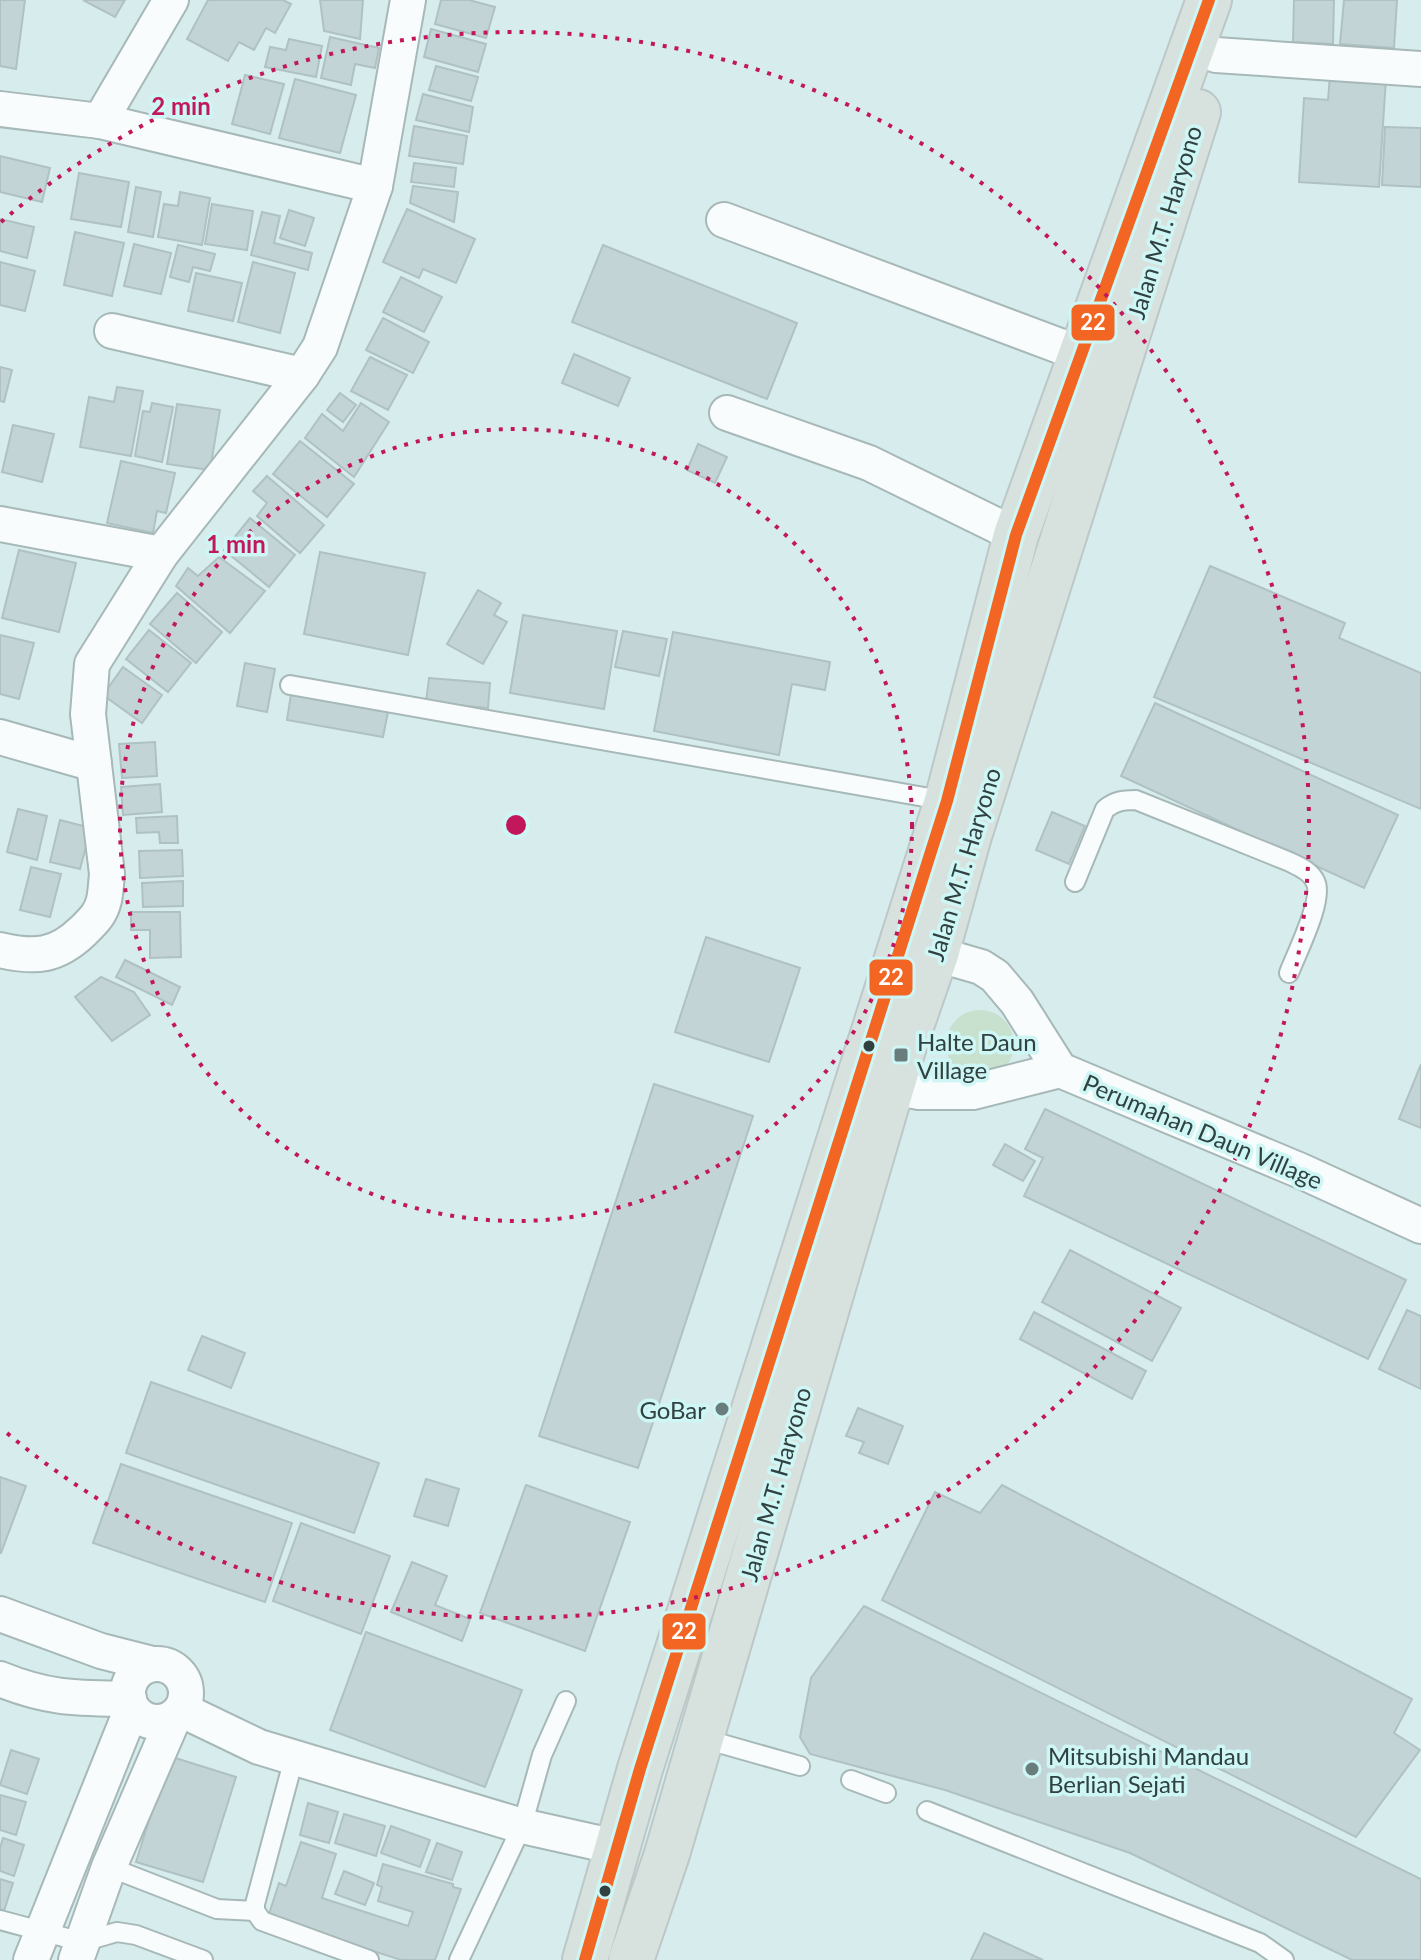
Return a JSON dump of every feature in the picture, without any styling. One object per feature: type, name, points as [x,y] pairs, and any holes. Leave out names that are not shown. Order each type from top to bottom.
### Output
[{"type":"main road","name":"Jalan M.T. Haryono","points":[[920,949],[947,801],[1016,535],[1209,0]]},
{"type":"main road","name":"Jalan M.T. Haryono","points":[[585,1960],[616,1847],[920,949],[968,839],[1236,0]]},
{"type":"main road","name":"Jalan M.T. Haryono","points":[[631,1960],[667,1854],[701,1738],[875,1083]]},
{"type":"street","points":[[100,121],[171,0]]},
{"type":"street","points":[[0,950],[23,955],[58,950],[70,944],[98,916],[104,900],[107,874],[88,701],[92,664],[161,554],[302,375],[320,347],[375,186],[408,0]]},
{"type":"street","points":[[1216,55],[1421,69]]},
{"type":"street","points":[[0,109],[100,121],[375,186]]},
{"type":"street","points":[[724,220],[1081,354]]},
{"type":"street","points":[[112,331],[302,375]]},
{"type":"street","points":[[727,413],[869,463],[1016,535]]},
{"type":"street","points":[[0,524],[161,554]]},
{"type":"street","points":[[0,737],[94,764]]},
{"type":"street","name":"Perumahan Daun Village","points":[[920,949],[981,967],[995,976],[1017,1002],[1060,1070],[1301,1171],[1421,1226]]},
{"type":"street","points":[[875,1083],[919,1092],[973,1092],[1060,1070]]},
{"type":"street","points":[[0,1614],[101,1651],[171,1667],[184,1681],[187,1691],[109,1867],[79,1951]]},
{"type":"street","points":[[36,1946],[130,1704],[130,1681],[135,1673],[152,1664]]},
{"type":"street","points":[[0,1679],[33,1692],[62,1698],[130,1704],[146,1720],[156,1722],[178,1713],[259,1747],[294,1758],[522,1826],[616,1847]]},
{"type":"lane","points":[[290,685],[947,801]]},
{"type":"lane","points":[[1075,882],[1105,809],[1123,800],[1136,800],[1290,862],[1310,873],[1318,885],[1316,902],[1289,973]]},
{"type":"lane","points":[[459,1960],[522,1826],[542,1755],[566,1701]]},
{"type":"lane","points":[[701,1738],[800,1766]]},
{"type":"lane","points":[[294,1758],[255,1911],[262,1921],[369,1960]]},
{"type":"lane","points":[[851,1780],[886,1793]]},
{"type":"lane","points":[[927,1811],[1260,1943],[1284,1960]]},
{"type":"lane","points":[[109,1867],[203,1905],[255,1911]]},
{"type":"lane","points":[[0,1920],[36,1946],[79,1951],[117,1932],[136,1935],[203,1960]]},
{"type":"green space","points":[[980,1010],[1004,1020],[1014,1044],[1004,1068],[980,1078],[956,1068],[946,1044],[956,1020]]},
{"type":"building","points":[[0,0],[25,0],[16,69],[0,66]]},
{"type":"building","points":[[83,0],[125,0],[115,17]]},
{"type":"building","points":[[208,0],[283,0],[291,4],[275,33],[266,28],[254,50],[239,42],[228,61],[187,39]]},
{"type":"building","points":[[320,0],[363,0],[360,39],[324,31]]},
{"type":"building","points":[[441,0],[469,0],[495,7],[486,38],[435,24]]},
{"type":"building","points":[[1294,0],[1334,0],[1333,44],[1293,42]]},
{"type":"building","points":[[1344,0],[1397,0],[1394,48],[1340,44]]},
{"type":"building","points":[[431,29],[486,44],[478,72],[424,57]]},
{"type":"building","points":[[330,37],[379,48],[375,68],[355,64],[351,85],[321,78]]},
{"type":"building","points":[[289,39],[322,46],[316,77],[265,67],[270,47],[286,50]]},
{"type":"building","points":[[436,66],[478,77],[471,101],[429,90]]},
{"type":"building","points":[[245,75],[284,84],[270,134],[232,124]]},
{"type":"building","points":[[1330,75],[1386,78],[1379,187],[1299,182],[1304,98],[1328,100]]},
{"type":"building","points":[[295,79],[356,95],[340,153],[279,138]]},
{"type":"building","points":[[423,94],[473,107],[469,132],[416,120]]},
{"type":"building","points":[[414,126],[467,136],[463,164],[409,156]]},
{"type":"building","points":[[1385,127],[1421,128],[1421,187],[1382,185]]},
{"type":"building","points":[[0,156],[50,168],[42,202],[0,192]]},
{"type":"building","points":[[414,163],[456,168],[454,187],[411,182]]},
{"type":"building","points":[[79,173],[129,182],[121,227],[71,219]]},
{"type":"building","points":[[413,186],[458,192],[454,222],[410,203]]},
{"type":"building","points":[[136,187],[161,192],[153,237],[128,232]]},
{"type":"building","points":[[180,192],[210,198],[202,245],[158,237],[164,204],[178,206]]},
{"type":"building","points":[[212,204],[253,211],[247,250],[205,244]]},
{"type":"building","points":[[407,209],[475,239],[456,283],[423,269],[419,278],[383,262]]},
{"type":"building","points":[[289,210],[314,218],[305,246],[280,238]]},
{"type":"building","points":[[262,212],[280,216],[274,243],[312,253],[308,270],[251,255]]},
{"type":"building","points":[[0,219],[34,227],[27,258],[0,251]]},
{"type":"building","points":[[75,232],[124,243],[112,296],[64,285]]},
{"type":"building","points":[[134,244],[171,253],[161,294],[124,286]]},
{"type":"building","points":[[178,245],[215,254],[210,271],[193,267],[189,282],[170,277]]},
{"type":"building","points":[[603,245],[797,323],[767,399],[572,322]]},
{"type":"building","points":[[0,262],[35,271],[25,311],[0,305]]},
{"type":"building","points":[[253,262],[295,273],[280,333],[238,322]]},
{"type":"building","points":[[196,273],[242,283],[233,321],[188,311]]},
{"type":"building","points":[[401,277],[442,297],[424,332],[383,312]]},
{"type":"building","points":[[383,318],[429,342],[413,373],[366,350]]},
{"type":"building","points":[[574,354],[630,378],[618,406],[562,383]]},
{"type":"building","points":[[370,357],[407,375],[388,410],[351,391]]},
{"type":"building","points":[[0,367],[12,370],[4,402],[0,401]]},
{"type":"building","points":[[117,387],[143,391],[131,456],[80,447],[89,397],[114,402]]},
{"type":"building","points":[[340,393],[356,405],[343,422],[327,410]]},
{"type":"building","points":[[152,403],[173,407],[162,462],[135,456],[143,411],[150,412]]},
{"type":"building","points":[[361,403],[389,422],[354,477],[305,438],[322,414],[343,431]]},
{"type":"building","points":[[177,404],[220,410],[210,470],[167,464]]},
{"type":"building","points":[[13,425],[54,434],[42,482],[2,472]]},
{"type":"building","points":[[300,441],[354,484],[327,517],[273,474]]},
{"type":"building","points":[[698,444],[727,457],[715,483],[687,470]]},
{"type":"building","points":[[121,461],[175,473],[166,513],[157,511],[153,533],[107,523]]},
{"type":"building","points":[[267,476],[324,525],[300,553],[257,516],[267,503],[253,491]]},
{"type":"building","points":[[250,518],[295,555],[269,587],[224,550]]},
{"type":"building","points":[[19,550],[76,563],[59,632],[2,618]]},
{"type":"building","points":[[320,552],[425,573],[408,655],[304,634]]},
{"type":"building","points":[[219,557],[265,591],[230,633],[176,586],[188,568],[198,576]]},
{"type":"building","points":[[1210,566],[1345,623],[1339,638],[1421,673],[1421,809],[1154,697]]},
{"type":"building","points":[[478,590],[501,603],[494,615],[507,622],[483,664],[447,644]]},
{"type":"building","points":[[177,593],[222,632],[196,663],[150,624]]},
{"type":"building","points":[[523,615],[617,631],[604,709],[510,693]]},
{"type":"building","points":[[149,630],[191,663],[168,692],[126,659]]},
{"type":"building","points":[[623,631],[667,639],[659,676],[615,667]]},
{"type":"building","points":[[673,632],[830,662],[825,690],[792,684],[779,755],[654,731]]},
{"type":"building","points":[[0,635],[34,643],[19,699],[0,694]]},
{"type":"building","points":[[245,663],[275,669],[267,712],[237,706]]},
{"type":"building","points":[[123,667],[162,695],[142,723],[103,695]]},
{"type":"building","points":[[429,678],[490,683],[488,708],[426,702]]},
{"type":"building","points":[[291,694],[388,712],[383,737],[287,720]]},
{"type":"building","points":[[1155,703],[1398,815],[1364,888],[1121,776]]},
{"type":"building","points":[[155,742],[157,776],[122,778],[119,744]]},
{"type":"building","points":[[160,784],[162,812],[123,815],[121,787]]},
{"type":"building","points":[[18,809],[47,816],[37,860],[7,852]]},
{"type":"building","points":[[1052,812],[1085,826],[1069,864],[1036,850]]},
{"type":"building","points":[[177,816],[178,843],[160,843],[159,832],[137,833],[136,818]]},
{"type":"building","points":[[60,820],[91,828],[80,869],[50,862]]},
{"type":"building","points":[[182,850],[183,876],[140,878],[139,851]]},
{"type":"building","points":[[31,867],[61,874],[50,917],[20,910]]},
{"type":"building","points":[[183,881],[183,906],[143,907],[142,883]]},
{"type":"building","points":[[131,912],[180,912],[181,957],[150,958],[150,930],[131,930]]},
{"type":"building","points":[[706,937],[800,968],[769,1062],[675,1032]]},
{"type":"building","points":[[125,960],[180,987],[172,1005],[116,977]]},
{"type":"building","points":[[101,977],[134,992],[150,1015],[112,1041],[75,997]]},
{"type":"building","points":[[1421,1064],[1421,1128],[1399,1119]]},
{"type":"building","points":[[654,1084],[753,1116],[638,1468],[539,1436]]},
{"type":"building","points":[[1045,1109],[1406,1280],[1368,1359],[1024,1196],[1043,1158],[1025,1149]]},
{"type":"building","points":[[1005,1144],[1035,1161],[1023,1181],[993,1165]]},
{"type":"building","points":[[1070,1250],[1181,1308],[1152,1361],[1042,1302]]},
{"type":"building","points":[[1407,1310],[1421,1316],[1421,1389],[1379,1369]]},
{"type":"building","points":[[1034,1312],[1146,1371],[1132,1399],[1020,1339]]},
{"type":"building","points":[[202,1336],[245,1353],[231,1388],[188,1370]]},
{"type":"building","points":[[151,1382],[379,1463],[354,1533],[126,1453]]},
{"type":"building","points":[[858,1408],[903,1426],[888,1464],[859,1453],[864,1442],[846,1436]]},
{"type":"building","points":[[121,1464],[292,1523],[265,1602],[93,1543]]},
{"type":"building","points":[[0,1477],[26,1486],[1,1553],[0,1553]]},
{"type":"building","points":[[426,1479],[459,1489],[448,1526],[414,1516]]},
{"type":"building","points":[[526,1485],[630,1522],[585,1651],[480,1613]]},
{"type":"building","points":[[1002,1485],[1412,1699],[1394,1733],[1420,1750],[1356,1837],[882,1600],[935,1492],[980,1513]]},
{"type":"building","points":[[301,1523],[390,1556],[361,1634],[273,1601]]},
{"type":"building","points":[[412,1562],[447,1576],[435,1605],[470,1619],[462,1641],[391,1612]]},
{"type":"building","name":"Mitsubishi Mandau Berlian Sejati","points":[[864,1606],[1421,1879],[1421,1960],[1352,1960],[1130,1853],[945,1790],[810,1754],[800,1737],[811,1678]]},
{"type":"building","points":[[366,1632],[522,1690],[485,1787],[330,1730]]},
{"type":"building","points":[[11,1750],[39,1759],[27,1794],[0,1785]]},
{"type":"building","points":[[169,1756],[236,1777],[203,1882],[136,1862]]},
{"type":"building","points":[[0,1795],[26,1802],[16,1835],[0,1830]]},
{"type":"building","points":[[308,1803],[338,1812],[329,1843],[300,1835]]},
{"type":"building","points":[[344,1814],[385,1826],[376,1856],[335,1843]]},
{"type":"building","points":[[391,1826],[430,1840],[420,1867],[381,1853]]},
{"type":"building","points":[[3,1838],[24,1845],[14,1876],[0,1871]]},
{"type":"building","points":[[301,1842],[336,1854],[322,1898],[408,1926],[413,1912],[378,1901],[382,1887],[377,1885],[383,1864],[461,1889],[435,1960],[401,1960],[268,1917],[279,1883],[286,1886]]},
{"type":"building","points":[[437,1843],[462,1852],[452,1880],[426,1872]]},
{"type":"building","points":[[344,1871],[374,1883],[365,1905],[335,1894]]},
{"type":"building","points":[[0,1879],[13,1883],[4,1911],[0,1910]]},
{"type":"building","points":[[984,1933],[1043,1960],[971,1960]]},
{"type":"transit line","name":"22","points":[[585,1960],[640,1769],[947,801],[1016,535],[1209,0]]},
{"type":"place","name":"Halte Daun Village","points":[[901,1055]]},
{"type":"place","name":"GoBar","points":[[722,1409]]},
{"type":"place","name":"Mitsubishi Mandau Berlian Sejati","points":[[1032,1769]]}]
